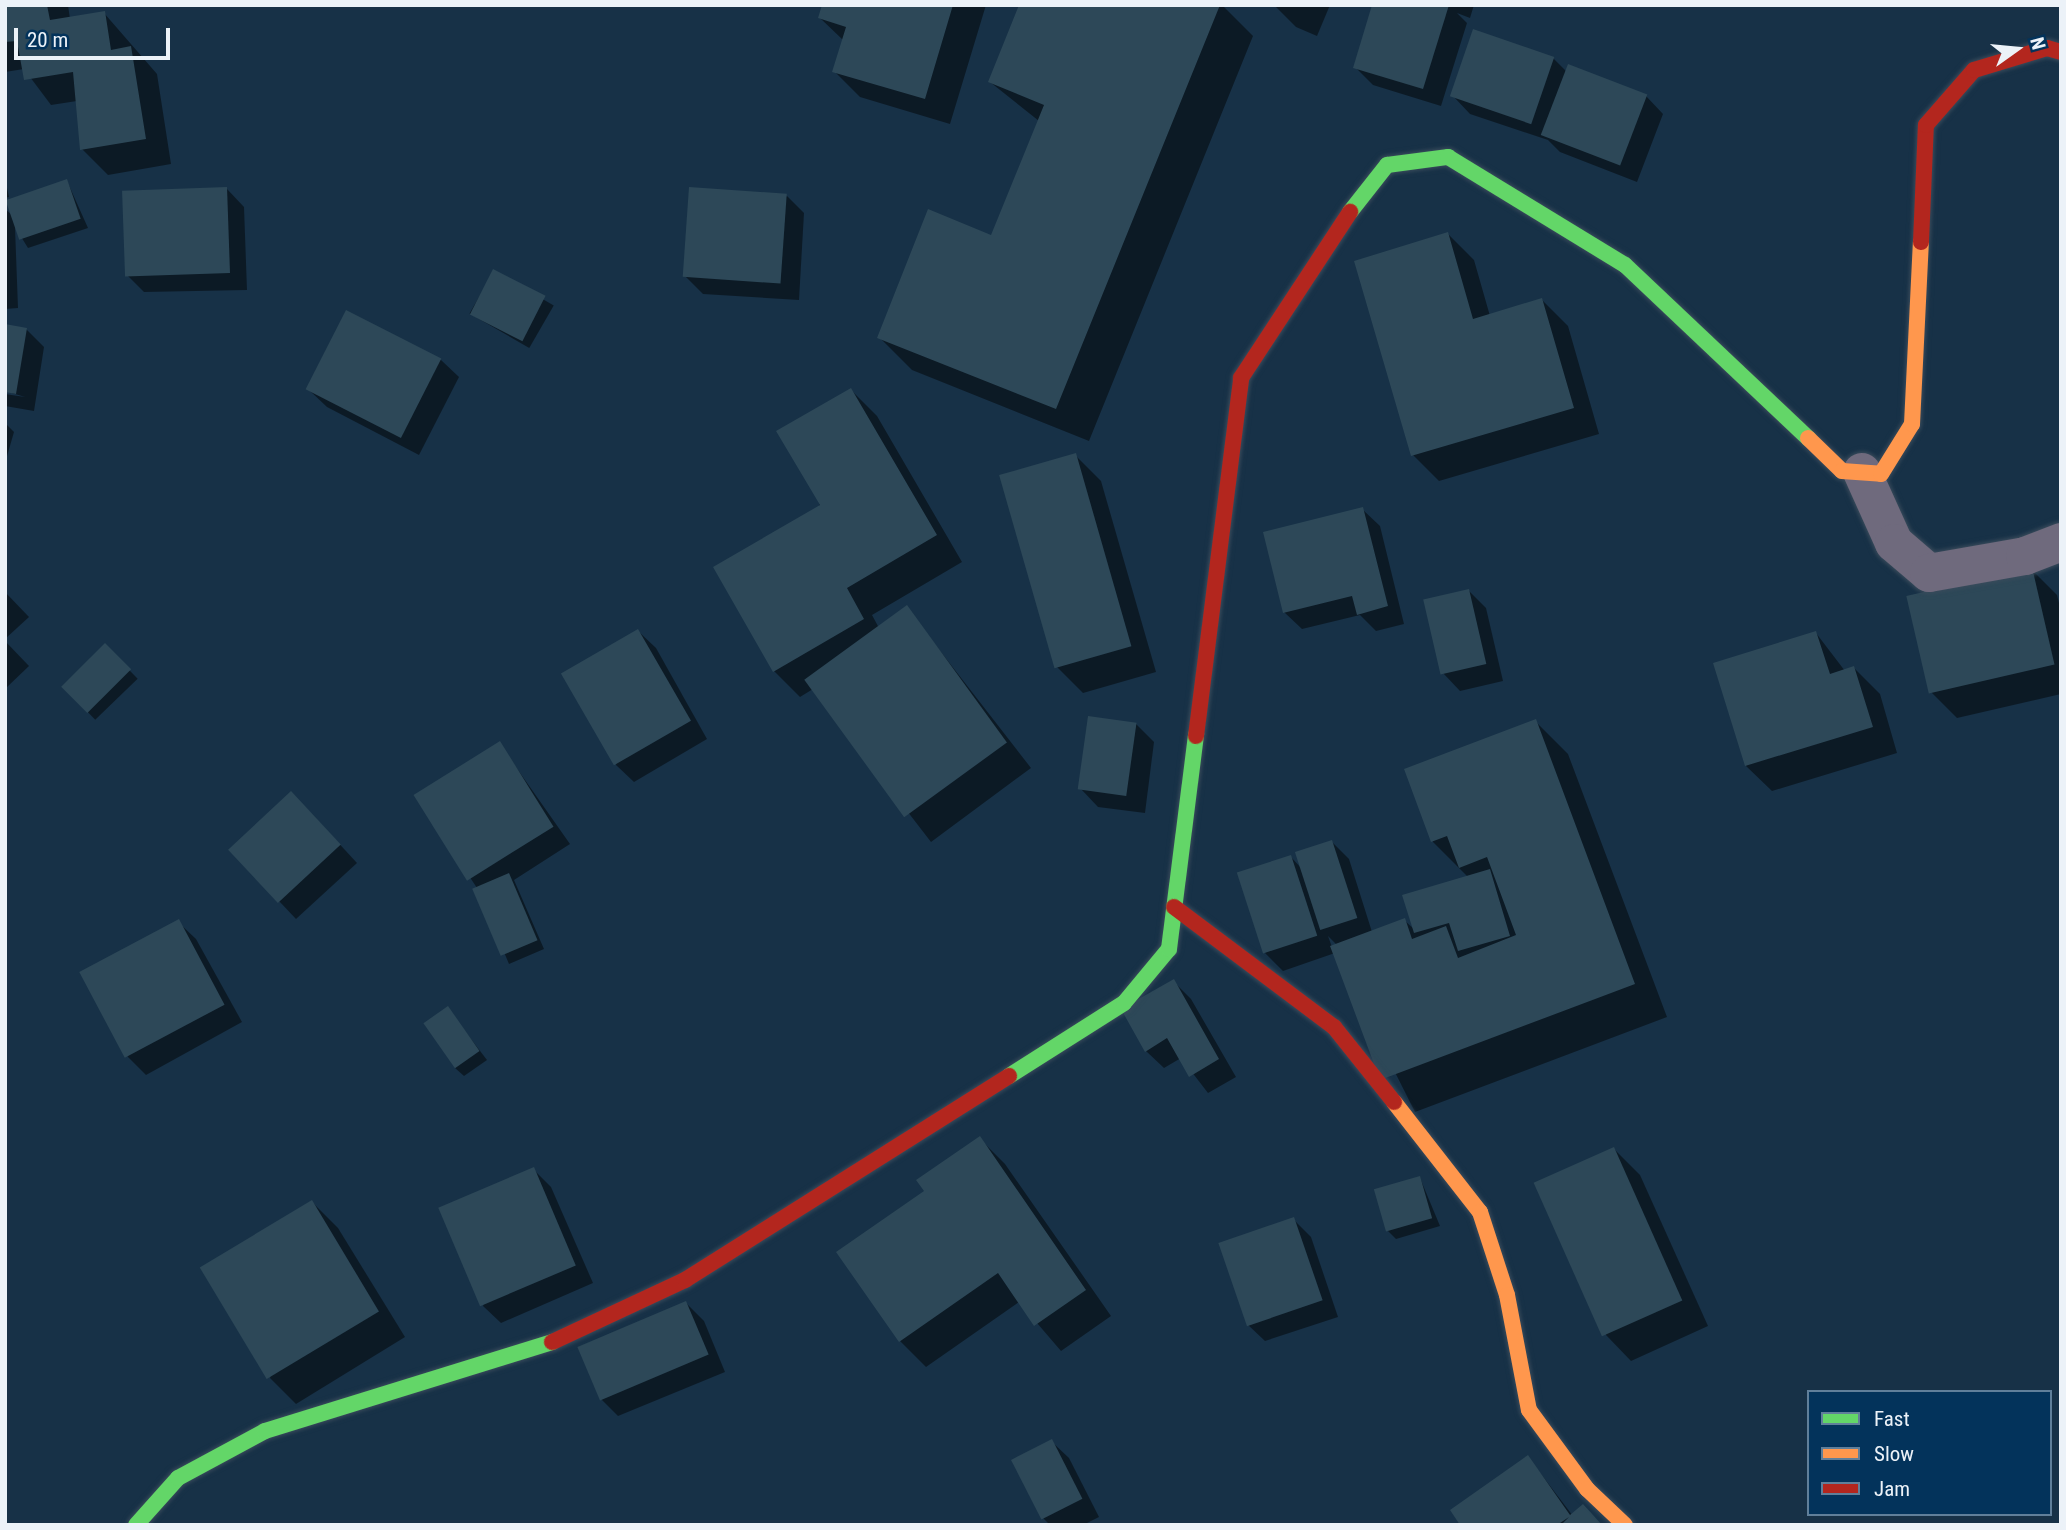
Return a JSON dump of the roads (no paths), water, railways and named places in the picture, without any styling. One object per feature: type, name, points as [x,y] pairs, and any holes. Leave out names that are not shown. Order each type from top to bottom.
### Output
[{"type":"street","points":[[136,1525],[178,1478],[265,1431],[546,1345],[685,1280],[1124,1003],[1169,949],[1241,378],[1318,254],[1387,166],[1448,157],[1549,213],[1625,265],[1842,471],[1881,474],[1912,424],[1926,125],[1974,71],[2047,48],[2061,52]]},
{"type":"street","points":[[1862,472],[1894,543],[1929,573],[2025,556],[2061,542]]},
{"type":"street","points":[[1174,907],[1334,1027],[1395,1112],[1480,1212],[1507,1295],[1529,1410],[1587,1489],[1626,1525]]}]
